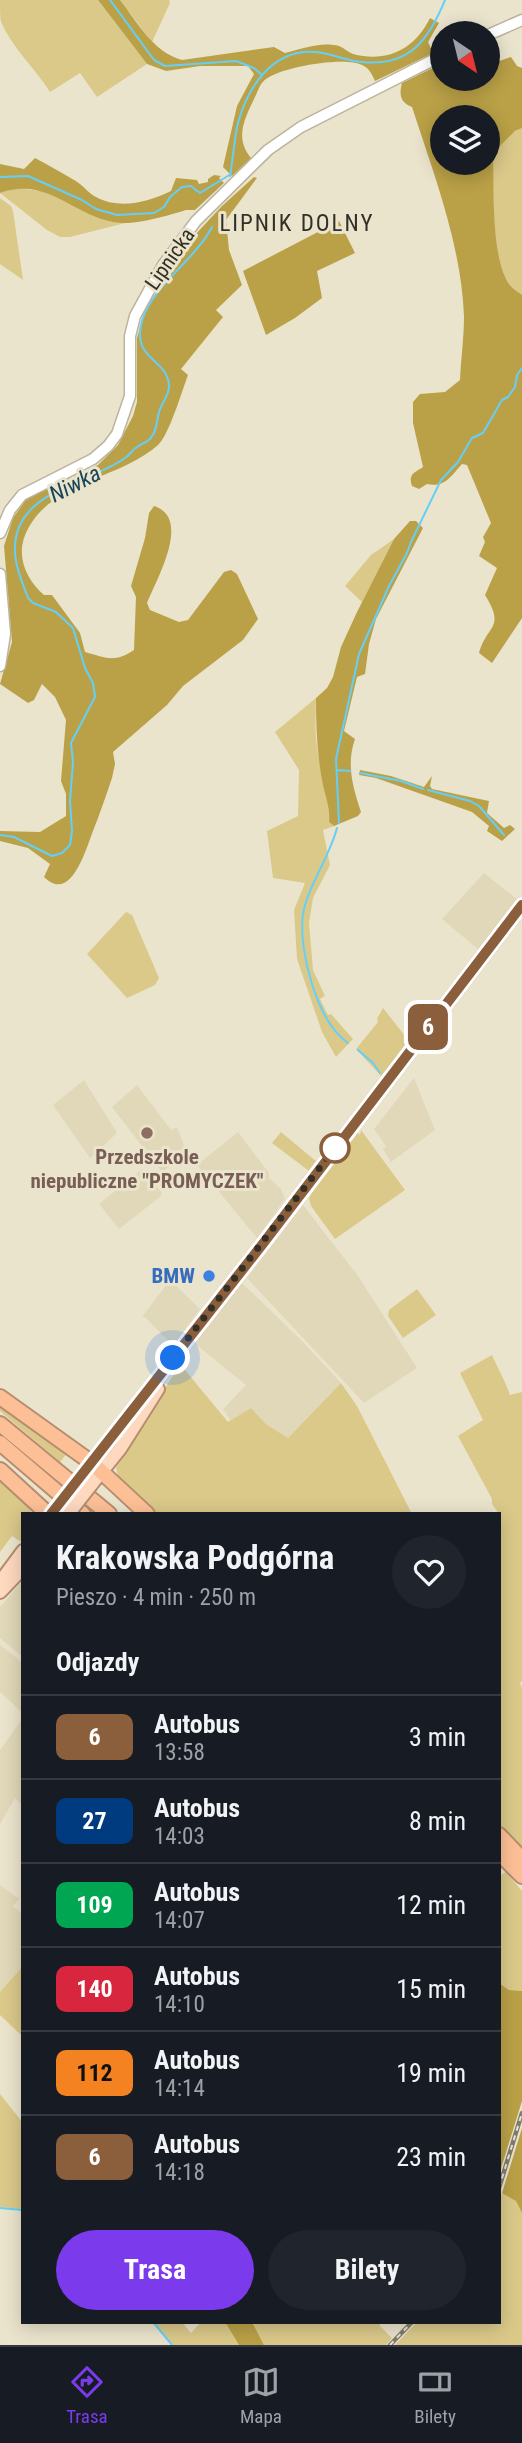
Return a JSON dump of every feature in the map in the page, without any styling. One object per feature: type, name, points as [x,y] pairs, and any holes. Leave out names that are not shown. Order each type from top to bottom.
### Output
[{"type":"highway","points":[[0,1396],[97,1468],[145,1512]]},
{"type":"highway","points":[[0,1423],[107,1512]]},
{"type":"highway","points":[[0,1443],[63,1512]]},
{"type":"highway","points":[[0,1470],[63,1512]]},
{"type":"highway","points":[[501,1838],[522,1858]]},
{"type":"highway","points":[[501,1855],[522,1876]]},
{"type":"main road","points":[[63,1512],[86,1481],[135,1426],[184,1343],[522,905]]},
{"type":"main road","points":[[0,1582],[21,1554]]},
{"type":"main road","points":[[0,1592],[21,1570]]},
{"type":"street","points":[[500,30],[522,20]]},
{"type":"street","name":"Lipnicka","points":[[0,533],[10,510],[22,495],[93,459],[117,434],[130,396],[131,336],[135,316],[163,265],[196,222],[262,156],[301,127],[430,62]]},
{"type":"street","points":[[0,574],[5,634],[0,666]]},
{"type":"shaded area","points":[[0,0],[98,0],[147,64],[97,97],[80,73],[50,92],[6,32],[1,22]]},
{"type":"shaded area","points":[[98,0],[120,0],[154,44],[182,60],[274,47],[285,53],[326,44],[339,46],[353,54],[377,57],[399,51],[416,38],[430,18],[435,21],[430,21],[430,54],[375,81],[364,66],[342,62],[285,70],[266,79],[259,87],[243,128],[243,143],[251,158],[232,176],[223,167],[237,106],[254,74],[248,66],[200,66],[166,71],[147,64]]},
{"type":"shaded area","points":[[120,0],[169,0],[152,42]]},
{"type":"shaded area","points":[[511,57],[517,66],[522,68],[522,128],[515,131],[500,146],[500,105],[430,105],[430,162],[412,107],[401,98],[402,83],[430,69],[430,91],[500,91],[500,61]]},
{"type":"shaded area","points":[[522,128],[522,295],[509,284],[503,272],[494,221],[493,175],[500,175],[500,145]]},
{"type":"shaded area","points":[[35,158],[77,182],[96,197],[115,203],[134,203],[162,195],[171,191],[176,178],[197,180],[199,184],[208,182],[214,175],[221,176],[219,178],[224,183],[195,210],[146,221],[122,223],[90,215],[34,190],[18,189],[0,193],[0,164],[24,169]]},
{"type":"shaded area","points":[[434,175],[494,175],[499,257],[509,284],[522,295],[522,618],[492,663],[479,653],[493,626],[494,614],[485,595],[497,568],[479,556],[485,542],[483,537],[491,523],[467,465],[462,464],[443,483],[427,484],[419,489],[412,486],[411,482],[413,474],[423,467],[413,423],[413,402],[420,394],[445,392],[460,380],[464,316],[462,289],[452,236]]},
{"type":"shaded area","points":[[254,177],[257,178],[226,220],[229,250],[242,285],[216,310],[223,317],[181,369],[188,375],[162,440],[142,457],[65,493],[48,505],[34,519],[24,538],[22,554],[29,577],[44,595],[52,595],[80,633],[85,652],[105,657],[121,657],[134,650],[136,597],[131,586],[145,538],[149,513],[154,506],[165,513],[170,523],[171,535],[164,564],[147,603],[150,610],[179,622],[188,620],[224,572],[231,570],[237,574],[258,619],[243,640],[183,686],[167,705],[113,752],[115,764],[112,778],[82,861],[70,879],[62,884],[54,884],[44,877],[50,864],[28,848],[0,841],[0,831],[40,832],[66,816],[66,794],[61,781],[66,720],[55,697],[42,684],[34,700],[28,703],[0,684],[12,642],[4,546],[13,518],[25,501],[98,465],[118,445],[137,402],[137,338],[144,313],[193,237]]},
{"type":"shaded area","points":[[15,188],[43,191],[107,220],[125,223],[70,237],[60,237],[0,193]]},
{"type":"shaded area","points":[[0,198],[11,206],[13,211],[23,280],[0,264]]},
{"type":"shaded area","points":[[339,221],[355,253],[317,271],[322,298],[266,335],[243,271]]},
{"type":"shaded area","points":[[410,521],[416,521],[423,528],[376,619],[365,674],[357,677],[344,731],[355,739],[351,767],[361,812],[358,816],[334,826],[329,822],[319,763],[316,698],[327,688],[333,677],[341,647],[394,539]]},
{"type":"shaded area","points":[[394,539],[362,602],[345,586],[371,555]]},
{"type":"shaded area","points":[[316,698],[317,748],[328,801],[329,822],[334,826],[323,830],[330,865],[313,898],[309,923],[313,970],[325,996],[320,999],[328,1015],[331,1014],[353,1039],[336,1057],[322,1032],[297,959],[294,910],[305,883],[273,878],[267,831],[298,816],[299,770],[275,732]]},
{"type":"shaded area","points":[[360,770],[391,776],[424,787],[432,776],[432,789],[489,801],[487,813],[504,828],[510,825],[515,829],[502,841],[487,831],[489,826],[472,812],[376,778],[359,775]]},
{"type":"shaded area","points":[[484,873],[518,900],[479,950],[442,919]]},
{"type":"shaded area","points":[[126,912],[132,915],[159,978],[155,985],[127,998],[87,954]]},
{"type":"shaded area","points":[[383,1008],[409,1041],[382,1077],[356,1049],[378,1022]]},
{"type":"shaded area","points":[[414,1078],[435,1130],[391,1162],[383,1149],[386,1146],[374,1129]]},
{"type":"shaded area","points":[[84,1080],[117,1133],[90,1158],[53,1105]]},
{"type":"shaded area","points":[[137,1085],[171,1130],[177,1127],[187,1153],[162,1172],[112,1107]]},
{"type":"shaded area","points":[[361,1130],[405,1190],[335,1239],[311,1206],[309,1198],[323,1176],[346,1151],[356,1131],[360,1135]]},
{"type":"shaded area","points":[[238,1132],[269,1173],[269,1178],[281,1189],[285,1199],[257,1238],[197,1165]]},
{"type":"shaded area","points":[[281,1132],[317,1162],[309,1171],[272,1143]]},
{"type":"shaded area","points":[[142,1169],[162,1193],[119,1229],[99,1204]]},
{"type":"shaded area","points":[[303,1205],[358,1276],[417,1368],[364,1403],[247,1278]]},
{"type":"shaded area","points":[[170,1280],[200,1309],[173,1346],[142,1317]]},
{"type":"shaded area","points":[[242,1283],[341,1383],[288,1438],[266,1424],[251,1408],[231,1421],[223,1409],[246,1385],[193,1342]]},
{"type":"shaded area","points":[[417,1289],[436,1315],[403,1338],[388,1316],[389,1310]]},
{"type":"shaded area","points":[[492,1355],[510,1395],[522,1392],[522,1847],[501,1826],[501,1512],[498,1512],[492,1504],[492,1499],[458,1436],[483,1420],[460,1373]]},
{"type":"shaded area","points":[[180,1364],[228,1422],[251,1408],[266,1424],[288,1438],[341,1383],[357,1406],[411,1512],[155,1512],[119,1479],[116,1468]]},
{"type":"shaded area","points":[[0,1401],[69,1451],[60,1462],[0,1411]]},
{"type":"shaded area","points":[[0,1481],[32,1512],[21,1512],[21,1540],[12,1536],[0,1552]]},
{"type":"shaded area","points":[[21,1585],[21,1655],[0,1638],[0,1607]]},
{"type":"shaded area","points":[[0,1645],[21,1661],[21,1711],[0,1692]]},
{"type":"shaded area","points":[[21,1721],[21,1804],[15,1798],[0,1824],[0,1750]]},
{"type":"shaded area","points":[[506,1872],[522,1891],[522,1991],[509,1990],[501,1984],[501,1875]]},
{"type":"shaded area","points":[[0,1885],[19,1899],[13,1906],[21,1913],[21,1968],[0,1992]]},
{"type":"shaded area","points":[[21,1968],[21,2035],[0,2015],[0,1992]]},
{"type":"shaded area","points":[[501,1984],[509,1990],[522,1991],[522,2101],[501,2169]]},
{"type":"shaded area","points":[[0,2094],[21,2120],[21,2209],[0,2207]]},
{"type":"shaded area","points":[[522,2128],[522,2213],[516,2201],[502,2193]]},
{"type":"shaded area","points":[[502,2193],[516,2200],[522,2213],[522,2345],[395,2345],[415,2324],[501,2324]]},
{"type":"shaded area","points":[[156,2324],[184,2324],[191,2333],[199,2324],[226,2324],[239,2345],[173,2345]]},
{"type":"shaded area","points":[[226,2324],[253,2324],[264,2345],[239,2345]]},
{"type":"shaded area","points":[[253,2324],[380,2324],[392,2338],[386,2345],[264,2345]]},
{"type":"waterway","points":[[110,0],[154,60],[165,66],[236,61],[254,68],[262,75]]},
{"type":"waterway","name":"Niwka","points":[[230,176],[242,109],[264,72],[275,63],[300,53],[315,52],[362,62],[393,60],[416,48],[432,27],[445,0]]},
{"type":"waterway","points":[[0,177],[28,176],[96,209],[117,215],[154,213],[164,207],[170,197],[182,187],[191,186],[200,193],[231,174]]},
{"type":"waterway","name":"Niwka","points":[[0,835],[14,837],[52,856],[62,853],[70,845],[73,762],[71,743],[95,697],[93,683],[85,668],[73,628],[56,612],[33,603],[28,598],[15,558],[17,532],[26,515],[39,502],[110,467],[153,436],[169,385],[167,376],[141,344],[142,321],[155,296],[205,239],[212,227]]},
{"type":"waterway","points":[[339,823],[336,759],[359,654],[441,480],[458,462],[472,438],[483,433],[502,400],[508,397],[515,387],[517,375],[522,368]]},
{"type":"waterway","points":[[337,770],[350,771]]},
{"type":"waterway","points":[[360,773],[401,781],[423,789]]},
{"type":"waterway","points":[[428,790],[479,806],[504,835]]},
{"type":"waterway","points":[[337,828],[305,904],[302,929],[307,965],[319,1002],[327,1019],[348,1043]]},
{"type":"waterway","points":[[358,1050],[380,1073]]},
{"type":"waterway","points":[[0,2208],[21,2210]]},
{"type":"waterway","points":[[155,2324],[172,2345]]},
{"type":"railway","points":[[501,2181],[522,2113]]},
{"type":"railway","points":[[390,2345],[410,2324]]},
{"type":"bus line","name":"6","points":[[53,1512],[522,905]]},
{"type":"place","name":"Przedszkole niepubliczne \"PROMYCZEK\"","points":[[147,1133]]},
{"type":"place","name":"BMW","points":[[209,1276]]},
{"type":"district","name":"LIPNIK DOLNY","points":[[297,223]]},
{"type":"route","points":[[173,1358],[335,1148]]}]
